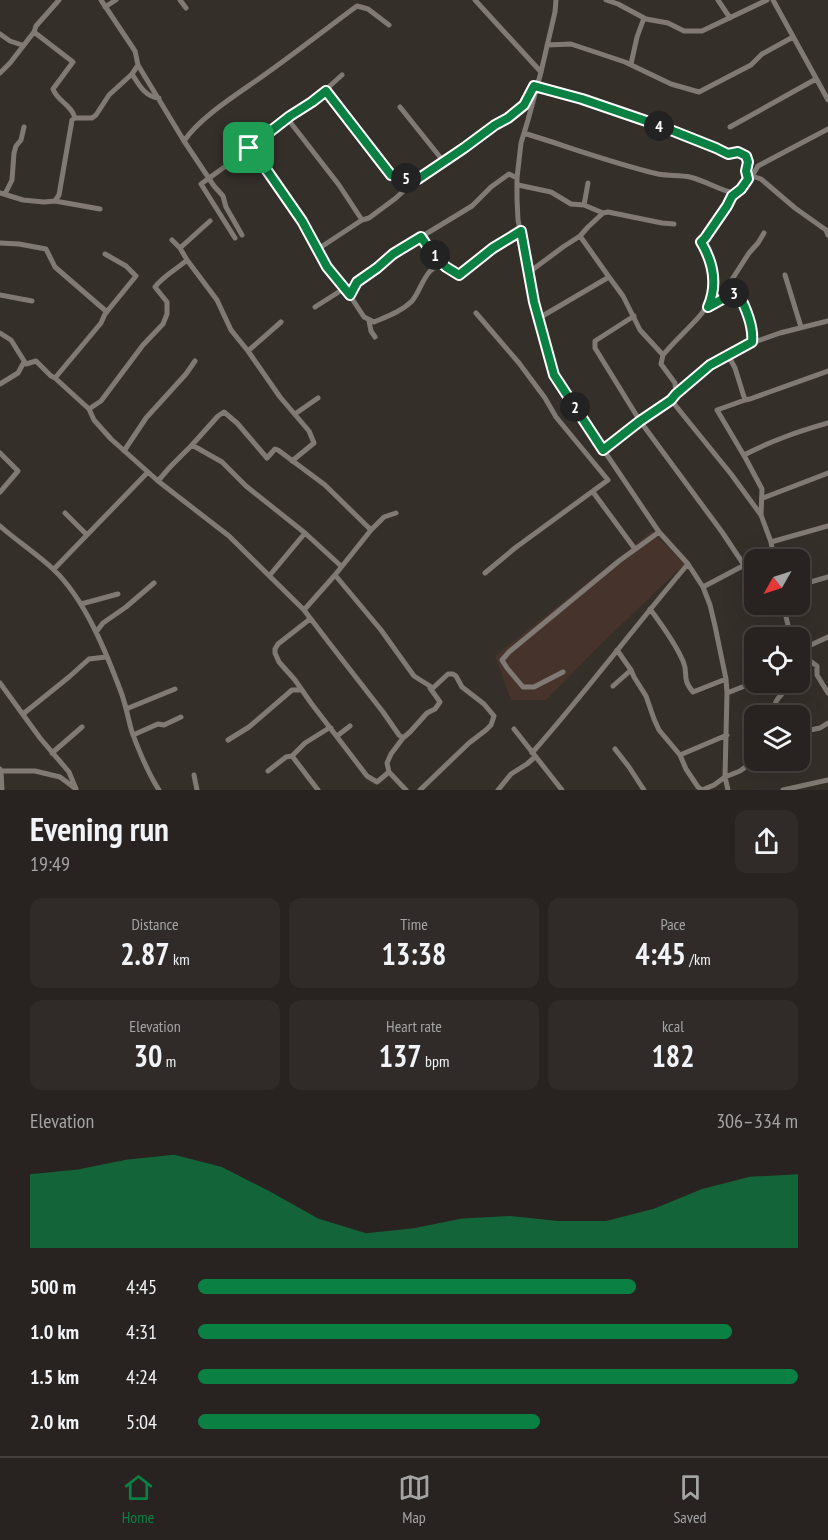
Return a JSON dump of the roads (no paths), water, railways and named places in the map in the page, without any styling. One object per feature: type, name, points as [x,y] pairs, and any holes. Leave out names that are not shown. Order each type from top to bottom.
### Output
[{"type":"street","points":[[0,73],[59,0]]},
{"type":"street","points":[[101,0],[135,51],[138,65],[184,141],[208,178],[223,196],[226,207],[242,235]]},
{"type":"street","points":[[105,6],[116,0]]},
{"type":"street","points":[[180,0],[186,8]]},
{"type":"street","points":[[475,0],[541,72]]},
{"type":"street","points":[[556,0],[541,72],[521,143],[517,181],[517,209],[534,302],[554,375],[658,532],[688,564],[703,587],[710,605],[726,679],[725,777],[728,790]]},
{"type":"street","points":[[606,0],[620,2],[644,18],[694,32],[702,31],[767,0]]},
{"type":"street","points":[[718,0],[730,18]]},
{"type":"street","points":[[774,0],[828,100]]},
{"type":"street","points":[[184,141],[191,131],[231,99],[357,6],[368,9],[389,25]]},
{"type":"street","points":[[631,64],[644,18]]},
{"type":"street","points":[[34,32],[73,62],[53,89],[56,96],[73,112],[75,118]]},
{"type":"street","points":[[0,34],[22,45]]},
{"type":"street","points":[[547,45],[571,44],[631,64],[671,84],[699,92],[751,65],[762,54],[793,37]]},
{"type":"street","points":[[75,118],[92,118],[96,115],[109,95],[132,74],[138,65]]},
{"type":"street","points":[[132,74],[146,93],[159,98]]},
{"type":"street","points":[[235,238],[201,183],[287,118],[312,102],[342,75]]},
{"type":"street","points":[[730,127],[816,79]]},
{"type":"street","points":[[318,249],[362,220],[369,218],[418,179],[508,118],[524,105],[536,86]]},
{"type":"street","points":[[536,86],[658,125],[728,154],[738,152],[746,156],[748,162],[746,171],[750,178]]},
{"type":"street","points":[[326,91],[391,175],[418,179]]},
{"type":"street","points":[[524,105],[529,115]]},
{"type":"street","points":[[399,107],[444,162]]},
{"type":"street","points":[[55,201],[59,195],[72,120],[75,118]]},
{"type":"street","points":[[287,118],[339,185],[362,220]]},
{"type":"street","points":[[24,127],[21,140],[14,153],[12,180],[2,194],[23,200],[55,201],[100,209]]},
{"type":"street","points":[[676,394],[675,383],[661,364],[663,356],[708,307],[712,298],[713,273],[709,255],[701,242],[734,194],[741,189],[758,166],[828,129]]},
{"type":"street","points":[[524,133],[627,166],[662,175],[689,177],[734,194]]},
{"type":"street","points":[[249,148],[302,221],[327,267],[369,321],[374,322],[401,310],[413,300],[428,272],[435,267],[446,267]]},
{"type":"street","points":[[350,295],[357,282],[393,254],[472,206],[491,187],[509,174],[517,181],[551,192],[571,204],[584,205],[603,213],[619,213],[674,224]]},
{"type":"street","points":[[750,178],[761,179],[795,208],[826,230],[828,235]]},
{"type":"street","points":[[584,205],[588,183]]},
{"type":"street","points":[[528,273],[580,236],[603,213]]},
{"type":"street","points":[[180,248],[210,221]]},
{"type":"street","points":[[421,237],[446,267],[459,275],[493,248],[521,231]]},
{"type":"street","points":[[755,342],[742,301],[731,281],[764,233]]},
{"type":"street","points":[[580,236],[623,296],[640,330],[663,356]]},
{"type":"street","points":[[172,240],[217,300],[231,330],[280,397],[309,431],[314,443],[292,461]]},
{"type":"street","points":[[0,243],[46,249],[55,267],[107,312]]},
{"type":"street","points":[[55,378],[101,323],[136,276],[126,266],[105,254]]},
{"type":"street","points":[[89,409],[101,401],[143,345],[163,324],[168,302],[155,287],[160,280],[188,260]]},
{"type":"street","points":[[785,275],[801,327]]},
{"type":"street","points":[[539,318],[609,277]]},
{"type":"street","points":[[315,308],[345,288]]},
{"type":"street","points":[[708,307],[737,291]]},
{"type":"street","points":[[0,295],[32,301]]},
{"type":"street","points":[[476,313],[519,363],[545,398],[555,417],[608,480],[515,548],[485,573]]},
{"type":"street","points":[[634,316],[594,341],[595,348],[640,421],[744,565],[703,587]]},
{"type":"street","points":[[369,321],[375,337]]},
{"type":"street","points":[[603,450],[671,400],[710,365],[755,342],[828,321]]},
{"type":"street","points":[[248,351],[281,322]]},
{"type":"street","points":[[0,333],[11,340],[24,362]]},
{"type":"street","points":[[728,355],[735,368],[744,400]]},
{"type":"street","points":[[24,362],[26,364],[36,361],[89,409],[94,420],[124,451],[158,481],[229,536],[270,575],[304,610],[355,674],[399,735],[404,738]]},
{"type":"street","points":[[124,451],[146,418],[195,361]]},
{"type":"street","points":[[0,384],[18,373],[24,362]]},
{"type":"street","points":[[760,515],[762,489],[717,410],[828,370]]},
{"type":"street","points":[[295,414],[318,398]]},
{"type":"street","points":[[671,400],[731,474],[760,515],[772,549]]},
{"type":"street","points":[[158,481],[224,412],[237,423],[267,458],[276,449],[325,485],[371,530]]},
{"type":"street","points":[[744,455],[769,442],[828,423]]},
{"type":"street","points":[[192,445],[222,462],[246,486],[305,533],[341,566]]},
{"type":"street","points":[[0,453],[18,471],[0,492]]},
{"type":"street","points":[[54,569],[148,472]]},
{"type":"street","points":[[763,498],[828,473]]},
{"type":"street","points":[[592,492],[635,549]]},
{"type":"street","points":[[64,513],[87,535]]},
{"type":"street","points":[[304,610],[371,530],[384,517],[396,513]]},
{"type":"street","points":[[0,526],[54,569],[81,604],[96,632],[120,689],[134,735],[146,766],[159,790]]},
{"type":"street","points":[[771,542],[828,526]]},
{"type":"street","points":[[563,672],[534,687],[523,687],[502,660],[658,532]]},
{"type":"street","points":[[270,575],[305,533]]},
{"type":"street","points":[[498,790],[511,774],[527,764],[688,564]]},
{"type":"street","points":[[335,575],[381,630],[414,676],[434,688],[448,674],[453,674],[462,687],[484,704],[494,716],[491,725],[420,790]]},
{"type":"street","points":[[810,582],[828,577]]},
{"type":"street","points":[[96,632],[103,623],[153,583]]},
{"type":"street","points":[[81,604],[118,594]]},
{"type":"street","points":[[650,609],[684,663],[686,683],[693,692],[726,679]]},
{"type":"street","points":[[310,618],[278,644],[275,649],[279,662],[367,776],[376,782],[389,772]]},
{"type":"street","points":[[810,645],[828,637]]},
{"type":"street","points":[[617,650],[646,696],[659,730],[680,755],[702,790],[744,768]]},
{"type":"street","points":[[23,714],[88,659],[106,657]]},
{"type":"street","points":[[810,661],[817,666],[818,675],[828,693]]},
{"type":"street","points":[[613,686],[631,670]]},
{"type":"street","points":[[0,683],[19,711],[69,772],[76,790]]},
{"type":"street","points":[[405,790],[389,772],[388,758],[427,713],[435,709],[440,702],[429,686]]},
{"type":"street","points":[[727,693],[744,686]]},
{"type":"street","points":[[126,709],[175,689]]},
{"type":"street","points":[[228,740],[249,727],[292,690],[301,690]]},
{"type":"street","points":[[775,705],[784,693]]},
{"type":"street","points":[[134,735],[181,717]]},
{"type":"street","points":[[810,730],[828,723]]},
{"type":"street","points":[[338,736],[350,726]]},
{"type":"street","points":[[52,753],[82,727]]},
{"type":"street","points":[[268,771],[286,757],[292,756],[305,743],[331,728]]},
{"type":"street","points":[[513,729],[562,790]]},
{"type":"street","points":[[680,755],[727,735]]},
{"type":"street","points":[[615,749],[644,790]]},
{"type":"street","points":[[292,756],[318,790]]},
{"type":"street","points":[[2,790],[0,771],[36,771],[60,777],[76,790]]},
{"type":"street","points":[[194,775],[197,790]]},
{"type":"street","points":[[783,790],[828,780]]},
{"type":"street","points":[[819,782],[822,790]]}]
